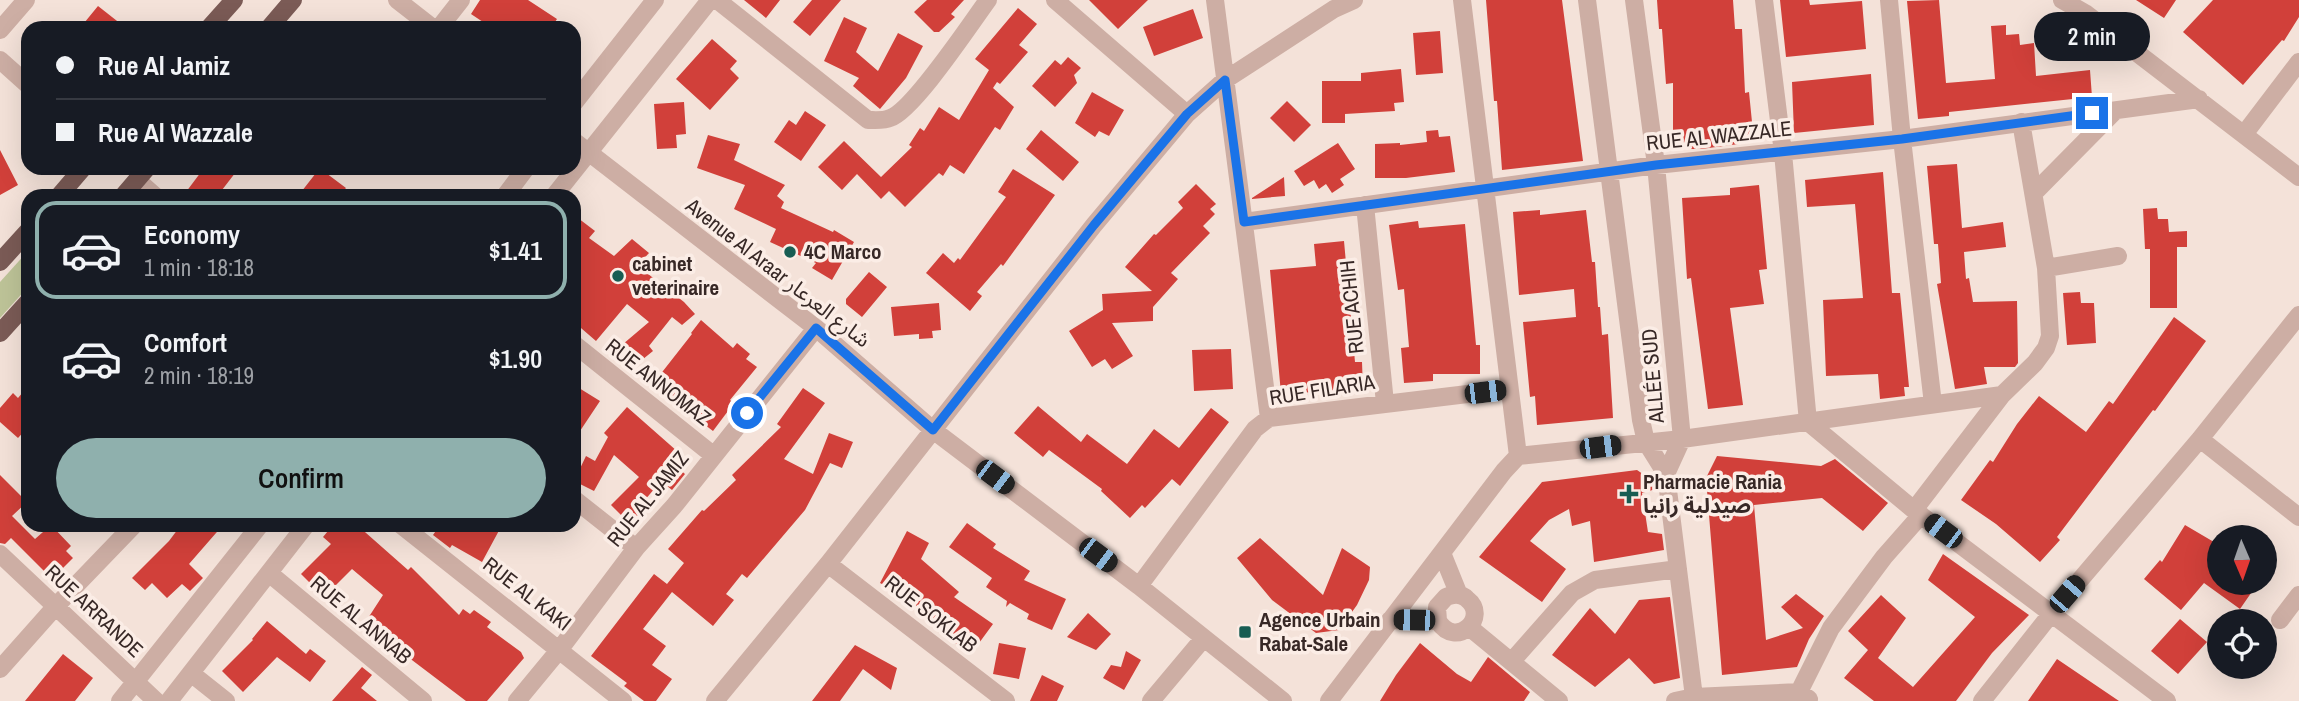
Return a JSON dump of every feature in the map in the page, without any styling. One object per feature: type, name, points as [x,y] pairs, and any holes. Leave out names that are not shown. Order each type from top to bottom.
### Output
[{"type":"main road","points":[[215,21],[234,0]]},
{"type":"main road","points":[[275,21],[293,0]]},
{"type":"main road","points":[[64,189],[77,175]]},
{"type":"main road","points":[[128,189],[141,175]]},
{"type":"main road","points":[[0,262],[21,239]]},
{"type":"main road","points":[[0,334],[21,310]]},
{"type":"street","points":[[0,30],[26,0]]},
{"type":"street","points":[[397,0],[424,21]]},
{"type":"street","points":[[444,21],[461,0]]},
{"type":"street","points":[[581,94],[655,0]]},
{"type":"street","points":[[581,146],[710,0]]},
{"type":"street","points":[[717,0],[868,120],[891,118],[902,111],[928,81],[988,0]]},
{"type":"street","points":[[1055,0],[1187,114]]},
{"type":"street","points":[[1215,0],[1269,418]]},
{"type":"street","points":[[715,701],[828,564],[1094,225],[1187,114],[1225,80],[1334,9],[1354,0]]},
{"type":"street","points":[[1462,0],[1518,456]]},
{"type":"street","name":"ALLÉE SUD","points":[[1587,0],[1640,420],[1646,442],[1666,474]]},
{"type":"street","name":"ALLÉE SUD","points":[[1634,0],[1656,165],[1682,439],[1666,474]]},
{"type":"street","points":[[1764,0],[1783,153],[1808,422],[1917,512],[2167,701]]},
{"type":"street","points":[[1889,0],[1902,139],[1933,404]]},
{"type":"street","points":[[2062,0],[2091,7],[2199,99],[2299,177]]},
{"type":"street","points":[[0,60],[21,79]]},
{"type":"street","points":[[2245,133],[2299,62]]},
{"type":"street","name":"RUE AL WAZZALE","points":[[1244,222],[1656,165],[1902,139],[2199,99]]},
{"type":"street","points":[[2034,193],[2115,111]]},
{"type":"street","points":[[1675,701],[1694,697],[1804,698],[1831,628],[2002,395],[2035,363],[2046,348],[2050,335],[2046,268],[2021,122]]},
{"type":"street","name":"Avenue Al Araar شارع العرعار","points":[[581,146],[816,328],[933,430],[1139,586],[1283,701]]},
{"type":"street","name":"RUE ACHIH","points":[[1365,205],[1385,403]]},
{"type":"street","points":[[2046,268],[2118,256]]},
{"type":"street","points":[[1982,701],[2051,614],[2200,439],[2299,315]]},
{"type":"street","name":"RUE AL JAMIZ","points":[[517,701],[636,548],[674,506],[816,328]]},
{"type":"street","name":"RUE ANNOMAZ","points":[[581,350],[713,455]]},
{"type":"street","name":"RUE FILARIA","points":[[1139,586],[1255,429],[1269,418],[1509,389]]},
{"type":"street","points":[[1329,701],[1518,456],[1682,439],[2002,395]]},
{"type":"street","points":[[2200,439],[2299,517]]},
{"type":"street","points":[[1666,474],[1694,697]]},
{"type":"street","points":[[581,505],[636,548]]},
{"type":"street","points":[[0,669],[127,532]]},
{"type":"street","points":[[120,701],[255,532]]},
{"type":"street","points":[[169,701],[301,532]]},
{"type":"street","name":"RUE AL KAKI","points":[[410,532],[623,701]]},
{"type":"street","points":[[1443,553],[1459,594]]},
{"type":"street","name":"RUE ARRANDE","points":[[0,554],[156,701]]},
{"type":"street","name":"RUE SOKLAB","points":[[828,564],[1006,701]]},
{"type":"street","points":[[1512,662],[1572,593],[1583,586],[1595,580],[1678,569]]},
{"type":"street","name":"RUE AL ANNAB","points":[[270,574],[423,701]]},
{"type":"street","points":[[1390,620],[1437,621],[1446,630],[1458,633],[1469,627],[1475,617],[1475,610],[1469,600],[1459,594],[1452,594],[1440,601],[1437,621]]},
{"type":"street","points":[[2280,620],[2299,595]]},
{"type":"street","points":[[1469,627],[1559,701]]},
{"type":"street","points":[[1152,701],[1203,639]]},
{"type":"street","points":[[192,674],[226,701]]},
{"type":"green space","points":[[21,259],[21,295],[0,318],[0,282]]},
{"type":"building","points":[[480,0],[528,0],[557,19],[482,21],[471,14]]},
{"type":"building","points":[[744,0],[780,0],[766,18]]},
{"type":"building","points":[[812,0],[841,0],[810,36],[793,22]]},
{"type":"building","points":[[927,0],[964,0],[951,14],[955,17],[939,32],[934,32],[914,12]]},
{"type":"building","points":[[1089,0],[1148,0],[1118,29]]},
{"type":"building","points":[[1486,0],[1562,0],[1583,161],[1502,170]]},
{"type":"building","points":[[1657,0],[1733,0],[1735,29],[1742,29],[1745,93],[1749,92],[1754,142],[1701,149],[1673,149],[1673,83],[1666,84]]},
{"type":"building","points":[[1780,0],[1809,0],[1810,5],[1862,1],[1866,49],[1786,57]]},
{"type":"building","points":[[1939,0],[1946,83],[1995,79],[1991,26],[2006,25],[2006,35],[2019,34],[2020,45],[2034,43],[2036,76],[2090,70],[2092,97],[1949,112],[1949,116],[1918,119],[1907,1]]},
{"type":"building","points":[[2136,0],[2176,0],[2164,18]]},
{"type":"building","points":[[2213,0],[2299,0],[2299,17],[2284,41],[2282,40],[2243,85],[2183,32]]},
{"type":"building","points":[[98,6],[117,21],[86,21]]},
{"type":"building","points":[[1018,8],[1037,24],[1019,45],[1028,52],[1000,84],[997,82],[993,88],[1014,107],[1000,130],[995,127],[964,174],[950,165],[943,176],[939,173],[905,207],[889,191],[881,199],[857,174],[842,190],[818,167],[844,141],[881,177],[912,147],[909,145],[920,128],[924,131],[939,107],[959,120],[989,70],[975,59]]},
{"type":"building","points":[[1193,9],[1203,38],[1154,56],[1143,27]]},
{"type":"building","points":[[844,17],[867,28],[856,52],[878,71],[898,33],[923,46],[906,78],[880,109],[853,86],[859,78],[824,61]]},
{"type":"building","points":[[1440,31],[1443,73],[1416,75],[1413,33]]},
{"type":"building","points":[[712,39],[737,61],[730,69],[739,78],[710,110],[676,79]]},
{"type":"building","points":[[1068,57],[1081,68],[1074,75],[1077,83],[1055,107],[1032,86],[1055,60],[1061,65]]},
{"type":"building","points":[[1401,69],[1404,102],[1394,103],[1395,111],[1345,114],[1345,123],[1322,123],[1322,81],[1361,81],[1361,73]]},
{"type":"building","points":[[1871,74],[1874,125],[1794,133],[1792,82]]},
{"type":"building","points":[[1092,92],[1124,110],[1109,136],[1099,131],[1095,137],[1075,123]]},
{"type":"building","points":[[1287,101],[1311,125],[1294,142],[1270,118]]},
{"type":"building","points":[[684,102],[686,134],[676,135],[677,148],[657,149],[654,104]]},
{"type":"building","points":[[805,111],[826,125],[801,161],[774,142],[789,120],[796,125]]},
{"type":"building","points":[[1041,130],[1079,162],[1063,181],[1026,149]]},
{"type":"building","points":[[1438,130],[1439,137],[1450,136],[1455,172],[1406,178],[1375,178],[1375,144],[1427,142],[1426,131]]},
{"type":"building","points":[[708,135],[740,144],[734,160],[785,185],[777,196],[784,202],[781,208],[833,232],[834,230],[854,242],[832,280],[812,268],[816,263],[770,242],[776,229],[734,209],[745,185],[697,168]]},
{"type":"building","points":[[1338,143],[1355,169],[1340,179],[1344,185],[1332,193],[1326,184],[1319,189],[1314,180],[1304,186],[1294,171]]},
{"type":"building","points":[[0,150],[18,185],[0,195]]},
{"type":"building","points":[[1957,164],[1962,228],[2003,222],[2006,247],[1964,252],[1966,279],[1969,278],[1973,302],[2017,301],[2018,363],[2015,367],[1984,367],[1987,384],[1955,389],[1937,284],[1941,283],[1938,244],[1934,244],[1927,166]]},
{"type":"building","points":[[1013,169],[1055,195],[1003,266],[1001,264],[977,292],[982,296],[970,311],[926,273],[943,253],[954,263],[958,258],[960,260],[1006,197],[998,192]]},
{"type":"building","points":[[1883,172],[1892,293],[1900,293],[1909,387],[1904,387],[1905,396],[1880,399],[1878,374],[1826,376],[1823,300],[1863,298],[1855,204],[1807,207],[1805,180]]},
{"type":"building","points":[[199,175],[234,175],[223,189],[188,189]]},
{"type":"building","points":[[314,175],[329,175],[346,188],[345,189],[303,189]]},
{"type":"building","points":[[1284,177],[1285,196],[1252,199],[1252,198]]},
{"type":"building","points":[[1196,184],[1216,204],[1210,209],[1215,214],[1203,226],[1210,233],[1171,273],[1178,279],[1153,307],[1153,321],[1112,323],[1133,356],[1112,369],[1105,359],[1092,367],[1069,331],[1103,310],[1102,294],[1152,291],[1125,267],[1154,234],[1183,208],[1178,202]]},
{"type":"building","points":[[1759,185],[1767,269],[1759,270],[1764,304],[1730,308],[1743,405],[1708,409],[1691,278],[1687,279],[1682,198],[1730,195],[1730,188]]},
{"type":"building","points":[[2157,208],[2158,219],[2168,219],[2169,232],[2187,231],[2187,247],[2177,247],[2177,308],[2150,308],[2150,249],[2145,249],[2143,209]]},
{"type":"building","points":[[1540,210],[1540,215],[1586,210],[1592,262],[1595,262],[1602,335],[1608,334],[1613,418],[1537,425],[1535,396],[1530,397],[1523,322],[1576,317],[1574,289],[1519,295],[1513,212]]},
{"type":"building","points":[[581,220],[595,231],[589,238],[614,256],[632,239],[649,253],[639,264],[645,269],[643,270],[695,314],[682,325],[672,317],[649,346],[653,351],[632,368],[616,350],[649,322],[627,304],[596,341],[581,328]]},
{"type":"building","points":[[1418,221],[1419,228],[1465,224],[1476,345],[1480,345],[1480,374],[1433,374],[1433,381],[1404,383],[1401,348],[1409,347],[1404,289],[1398,290],[1389,225]]},
{"type":"building","points":[[1344,241],[1355,362],[1362,362],[1363,389],[1281,394],[1270,270],[1316,266],[1314,244]]},
{"type":"building","points":[[869,272],[887,287],[862,317],[846,304],[846,299]]},
{"type":"building","points":[[2080,292],[2081,303],[2094,303],[2096,343],[2067,345],[2063,293]]},
{"type":"building","points":[[939,303],[941,330],[932,331],[933,338],[919,339],[919,334],[894,336],[891,307]]},
{"type":"building","points":[[2174,317],[2206,341],[2057,537],[2060,540],[2040,562],[1996,524],[1961,500],[1990,460],[1993,462],[2039,396],[2086,432],[2109,401],[2113,404]]},
{"type":"building","points":[[701,320],[733,348],[737,343],[750,354],[746,359],[757,367],[730,400],[734,403],[713,431],[652,385]]},
{"type":"building","points":[[1231,349],[1233,389],[1194,391],[1192,350]]},
{"type":"building","points":[[803,388],[825,403],[784,459],[813,474],[829,433],[853,442],[842,468],[830,463],[805,510],[747,578],[742,574],[726,594],[734,600],[713,626],[672,592],[643,629],[666,646],[652,665],[672,679],[656,701],[644,701],[624,686],[627,683],[591,656],[654,574],[667,584],[684,563],[668,549],[702,510],[736,480],[732,475],[781,427],[777,424]]},
{"type":"building","points":[[581,389],[600,401],[581,430]]},
{"type":"building","points":[[13,393],[18,398],[21,394],[21,435],[18,438],[0,422],[0,408]]},
{"type":"building","points":[[1038,406],[1081,442],[1087,434],[1127,464],[1154,429],[1179,448],[1211,408],[1229,422],[1180,486],[1172,479],[1145,508],[1142,505],[1130,518],[1101,491],[1102,489],[1049,450],[1043,457],[1014,433]]},
{"type":"building","points":[[627,407],[686,459],[678,468],[685,474],[672,490],[661,481],[644,501],[648,505],[630,524],[611,505],[639,477],[614,455],[594,491],[581,484],[581,466],[586,456],[595,461],[608,437],[604,433]]},
{"type":"building","points":[[1717,456],[1821,466],[1835,459],[1888,503],[1863,531],[1822,498],[1754,505],[1766,640],[1803,628],[1781,607],[1796,594],[1824,616],[1809,639],[1797,667],[1722,675],[1706,478]]},
{"type":"building","points":[[1637,470],[1656,483],[1656,489],[1642,493],[1648,532],[1662,534],[1664,550],[1594,562],[1590,521],[1572,526],[1569,509],[1549,520],[1530,541],[1566,569],[1542,602],[1479,557],[1542,482]]},
{"type":"building","points":[[0,475],[21,496],[21,508],[12,516],[21,525],[21,532],[28,532],[35,539],[43,532],[58,532],[71,546],[66,551],[73,558],[52,579],[11,538],[5,544],[0,543]]},
{"type":"building","points":[[967,523],[996,544],[993,548],[1030,571],[1024,580],[1066,599],[1052,630],[1027,619],[1029,614],[1010,603],[1006,607],[1007,601],[986,587],[992,578],[949,547]]},
{"type":"building","points":[[2185,525],[2207,538],[2207,585],[2204,583],[2181,610],[2144,579],[2160,560],[2162,562]]},
{"type":"building","points":[[907,531],[929,543],[921,559],[959,592],[954,597],[993,624],[971,654],[947,637],[949,634],[905,596],[880,583]]},
{"type":"building","points":[[176,532],[217,532],[189,564],[203,578],[190,591],[182,584],[167,598],[152,583],[145,590],[132,578]]},
{"type":"building","points":[[327,532],[365,532],[408,570],[411,567],[459,615],[463,609],[470,614],[474,610],[491,622],[487,627],[521,652],[524,658],[487,701],[466,701],[404,654],[401,659],[379,643],[381,641],[361,629],[383,595],[352,569],[324,597],[301,574],[331,544],[323,537]]},
{"type":"building","points":[[435,532],[498,532],[482,562],[452,545],[450,548],[433,535]]},
{"type":"building","points":[[1260,538],[1323,595],[1342,548],[1370,567],[1369,580],[1357,605],[1339,630],[1316,633],[1272,600],[1237,558]]},
{"type":"building","points":[[1943,554],[2029,615],[1992,653],[1956,701],[1874,701],[1844,678],[1868,650],[1848,631],[1881,595],[1906,618],[1878,658],[1913,687],[1975,617],[1928,580]]},
{"type":"building","points":[[2221,595],[2250,595],[2240,609]]},
{"type":"building","points":[[1670,597],[1680,678],[1654,684],[1629,658],[1595,687],[1552,655],[1590,608],[1615,634],[1639,600]]},
{"type":"building","points":[[1088,613],[1111,634],[1096,650],[1067,637]]},
{"type":"building","points":[[2180,619],[2207,642],[2178,674],[2151,651]]},
{"type":"building","points":[[267,621],[306,654],[310,649],[326,661],[310,682],[277,657],[243,692],[222,671],[253,640]]},
{"type":"building","points":[[999,643],[1026,648],[1019,679],[993,674]]},
{"type":"building","points":[[1420,643],[1457,674],[1471,682],[1488,657],[1530,692],[1524,701],[1380,701]]},
{"type":"building","points":[[855,645],[897,668],[891,690],[863,669],[840,701],[812,701]]},
{"type":"building","points":[[1126,651],[1141,660],[1124,690],[1103,678],[1111,665],[1121,667]]},
{"type":"building","points":[[63,654],[93,678],[75,701],[25,701]]},
{"type":"building","points":[[2057,659],[2119,701],[2028,701]]},
{"type":"building","points":[[362,667],[372,675],[361,688],[377,701],[332,701]]},
{"type":"building","points":[[1042,675],[1064,686],[1057,701],[1030,701]]},
{"type":"place","name":"4C Marco","points":[[790,252]]},
{"type":"place","name":"cabinet veterinaire","points":[[618,276]]},
{"type":"place","name":"Pharmacie Rania صيدلية رانيا","points":[[1629,494]]},
{"type":"place","name":"Agence Urbain Rabat-Sale","points":[[1245,632]]},
{"type":"route","points":[[747,413],[816,328],[933,430],[1094,225],[1187,114],[1225,80],[1244,222],[1656,165],[1902,139],[2092,113]]}]
